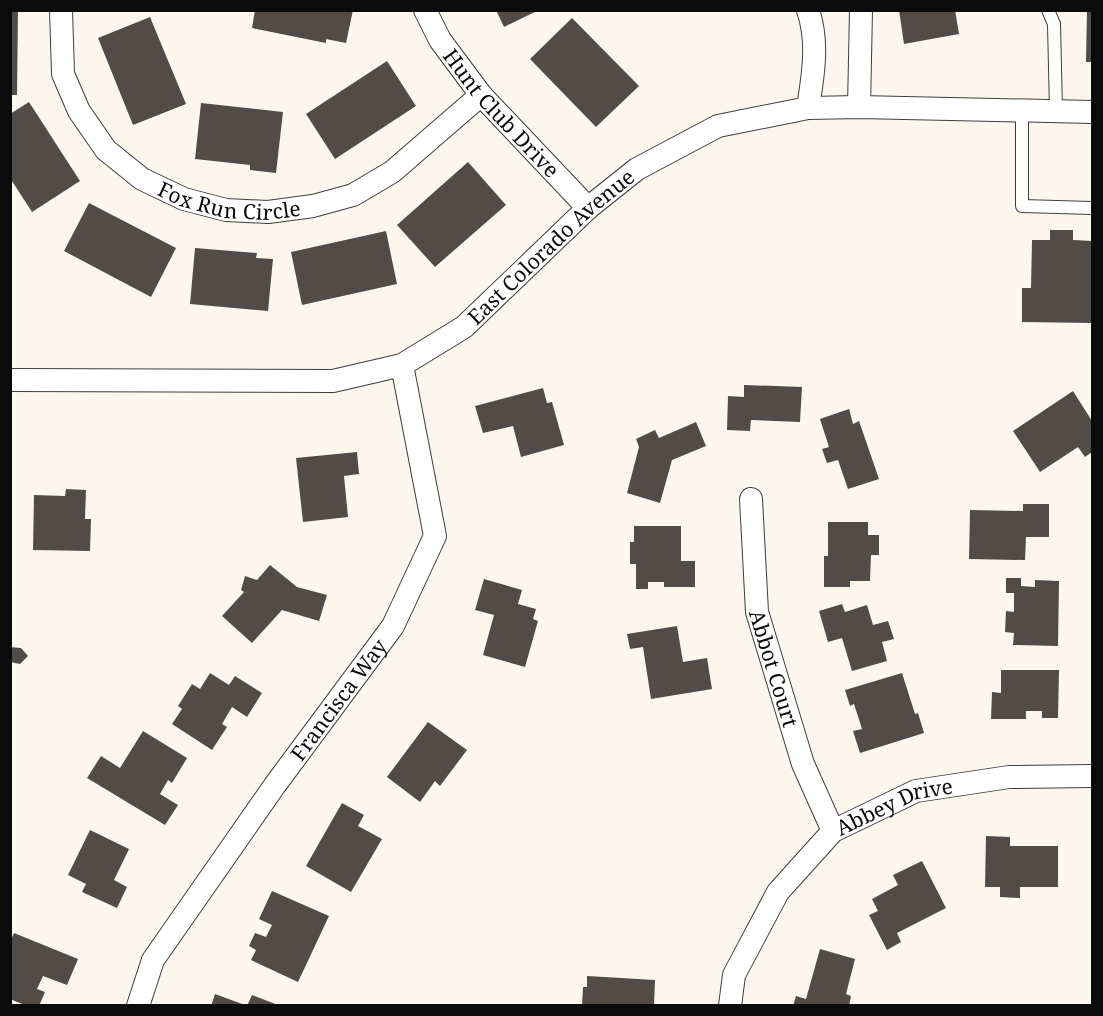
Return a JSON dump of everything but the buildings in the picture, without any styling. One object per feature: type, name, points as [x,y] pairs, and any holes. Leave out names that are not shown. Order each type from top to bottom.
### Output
[{"type":"street","name":"Fox Run Circle","points":[[61,10],[63,74],[79,111],[106,150],[142,179],[184,199],[226,210],[268,212],[302,208],[353,195],[392,172],[481,95]]},
{"type":"street","name":"Hunt Club Drive","points":[[425,10],[440,40],[481,95],[588,208]]},
{"type":"street","points":[[808,10],[813,23],[815,60],[808,108]]},
{"type":"street","points":[[859,108],[861,10]]},
{"type":"street","name":"East Colorado Avenue","points":[[10,380],[333,381],[402,365],[464,327],[588,208],[637,169],[718,126],[808,108],[1092,112]]},
{"type":"street","name":"Francisca Way","points":[[138,1005],[153,960],[268,795],[393,626],[435,536],[402,365]]},
{"type":"street","name":"Abbot Court","points":[[751,499],[757,612],[803,764],[833,831]]},
{"type":"street","name":"Abbey Drive","points":[[730,1005],[734,975],[778,892],[833,831],[916,791],[1009,777],[1092,776]]},
{"type":"lane","points":[[1048,10],[1054,24],[1056,111]]},
{"type":"lane","points":[[1022,110],[1022,206],[1092,208]]}]
